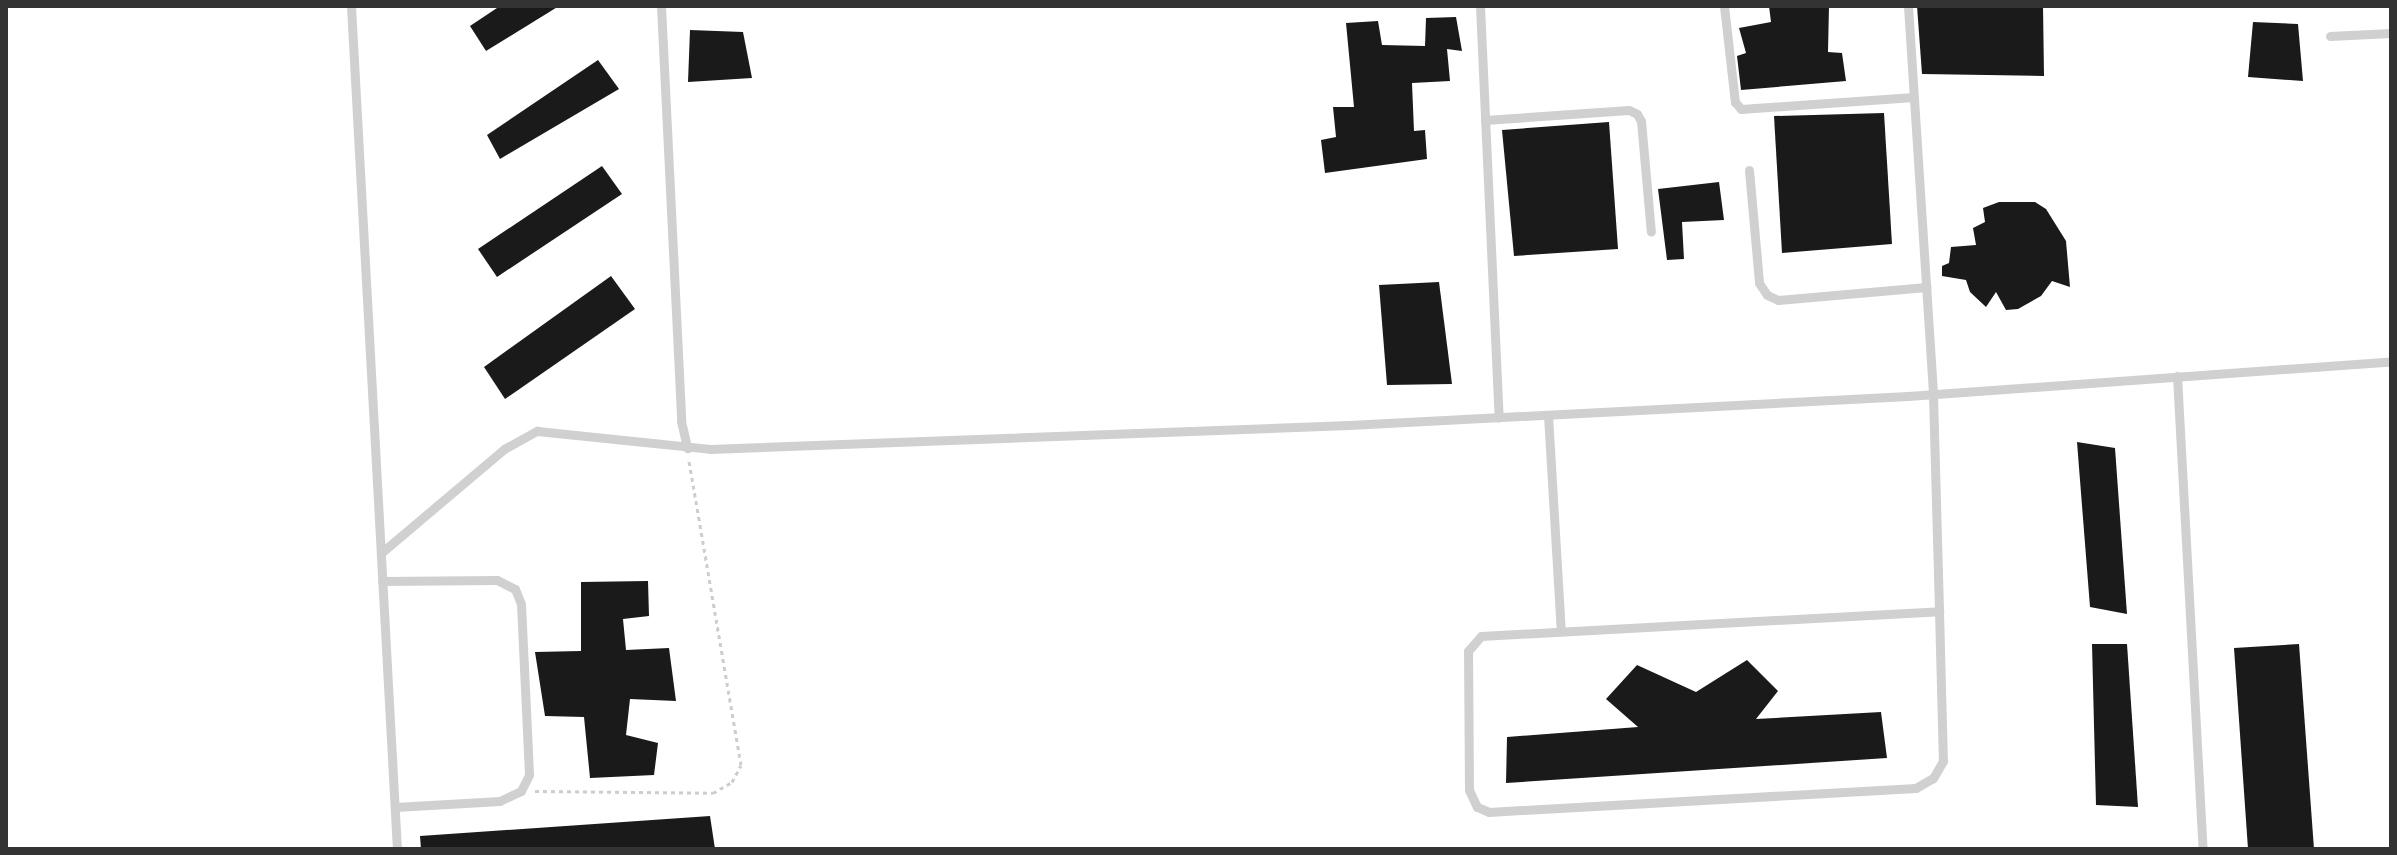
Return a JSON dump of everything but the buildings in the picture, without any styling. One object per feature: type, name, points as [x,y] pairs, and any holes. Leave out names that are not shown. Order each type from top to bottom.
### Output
[{"type":"lane","points":[[351,6],[397,849]]},
{"type":"lane","points":[[661,6],[681,421],[687,448]]},
{"type":"lane","points":[[1480,6],[1499,418]]},
{"type":"lane","points":[[1724,6],[1735,102],[1741,109],[1914,97]]},
{"type":"lane","points":[[1908,6],[1933,395],[1939,611],[1943,761],[1933,778],[1916,788],[1489,812],[1477,807],[1469,790],[1468,651],[1481,636],[1939,611]]},
{"type":"lane","points":[[2330,36],[2391,33]]},
{"type":"lane","points":[[1485,120],[1629,110],[1637,114],[1641,121],[1651,232]]},
{"type":"lane","points":[[1749,170],[1759,283],[1767,295],[1778,300],[1926,287]]},
{"type":"lane","points":[[381,553],[504,449],[537,431],[687,448],[1499,418],[1933,395],[2391,361]]},
{"type":"lane","points":[[2177,376],[2203,849]]},
{"type":"lane","points":[[1548,415],[1561,632]]},
{"type":"lane","points":[[382,581],[497,580],[515,589],[521,604],[529,775],[521,791],[500,801],[395,807]]},
{"type":"path","points":[[521,791],[713,793],[732,782],[741,765],[687,448]]}]
